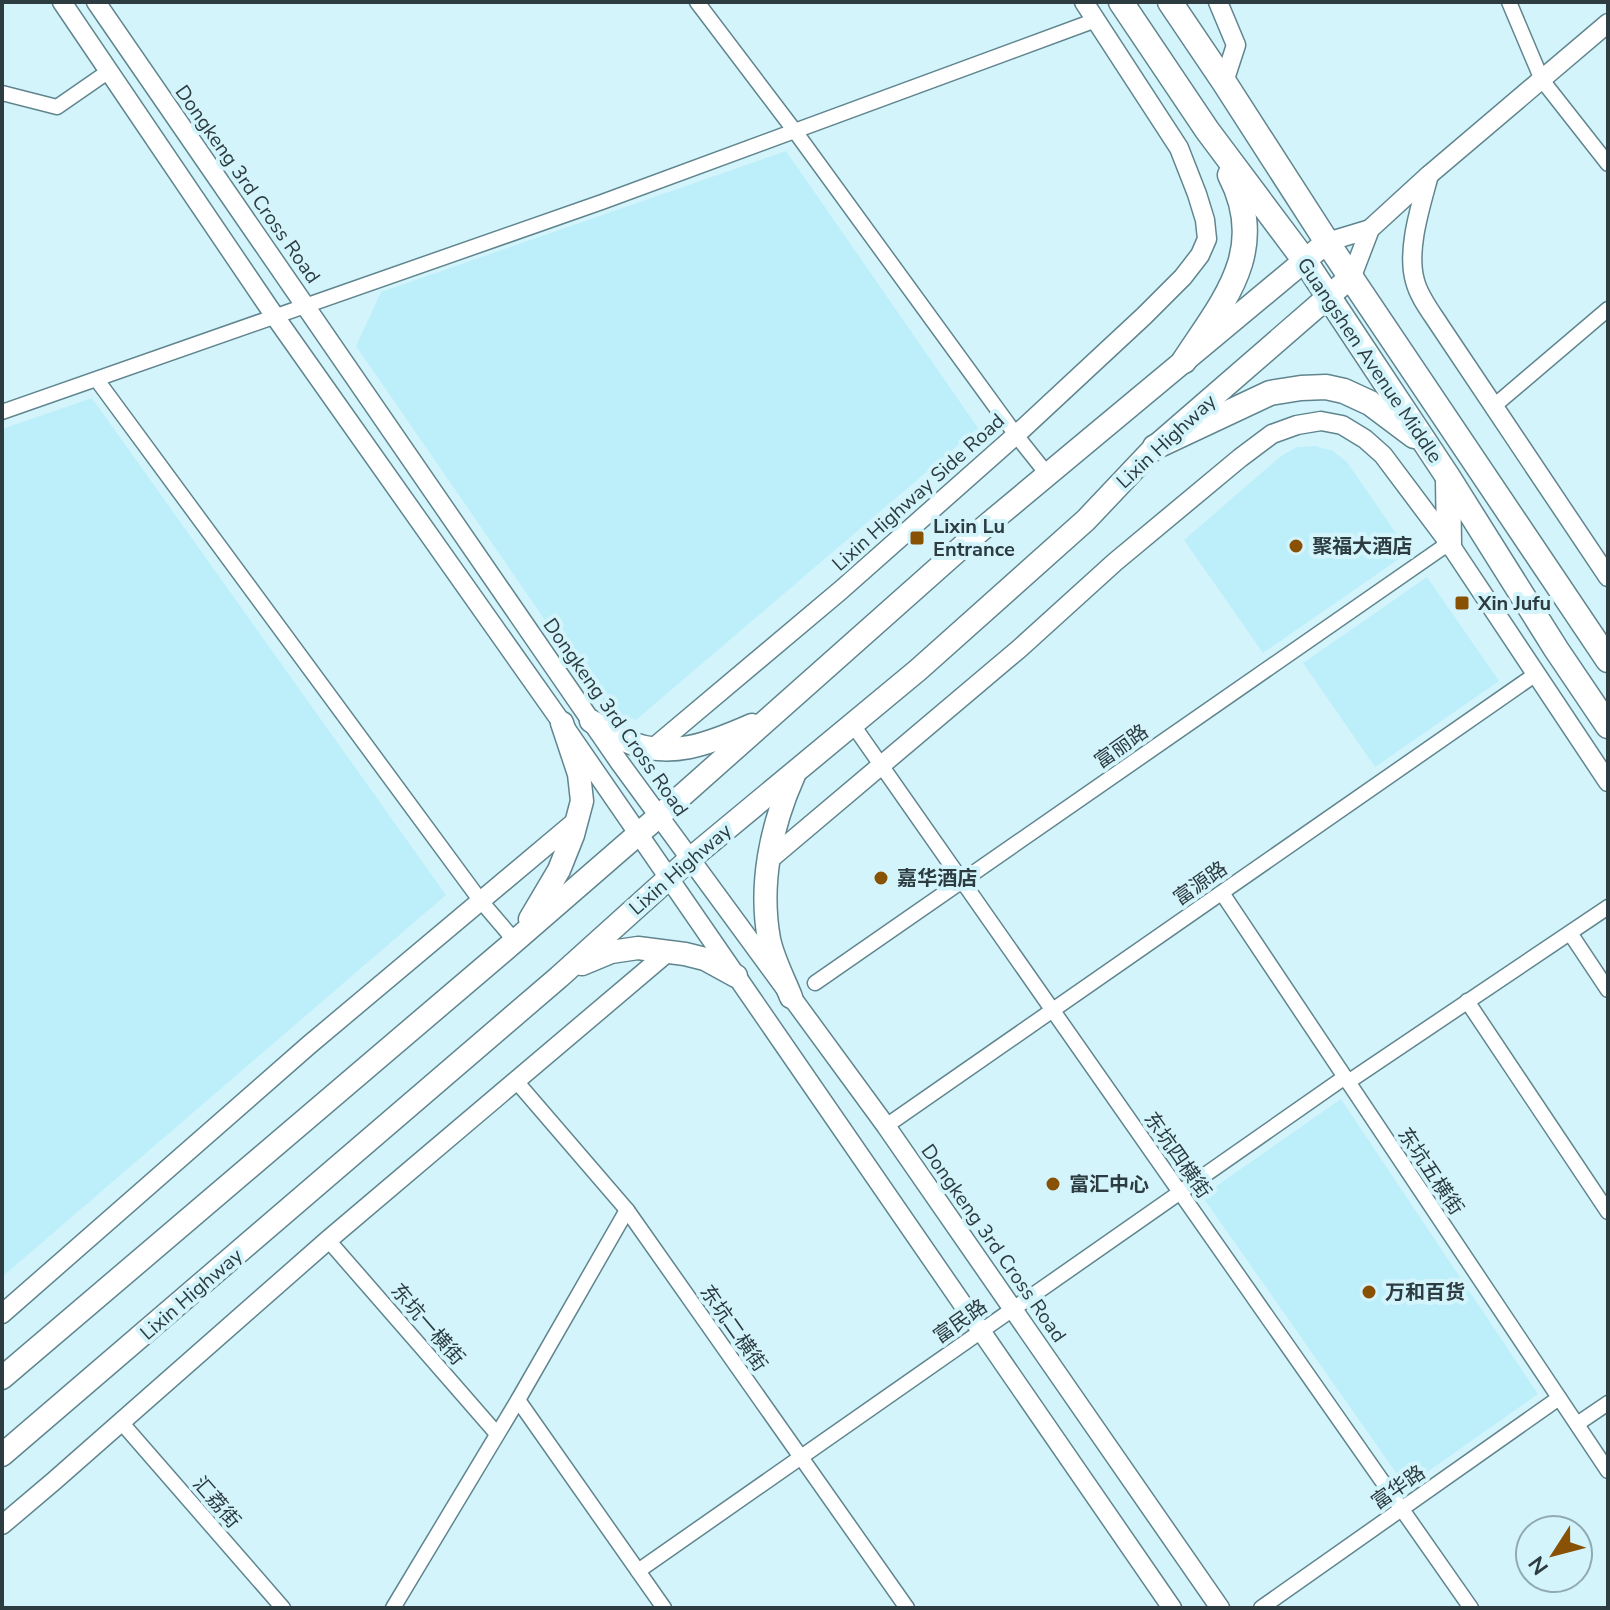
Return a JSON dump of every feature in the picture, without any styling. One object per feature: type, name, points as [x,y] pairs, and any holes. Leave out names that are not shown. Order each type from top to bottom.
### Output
[{"type":"highway","name":"Guangshen Avenue Middle","points":[[1121,2],[1207,130],[1305,261],[1608,726]]},
{"type":"highway","name":"Guangshen Avenue Middle","points":[[1170,2],[1608,660]]},
{"type":"highway","points":[[1184,361],[1236,278],[1246,240],[1240,194],[1207,130]]},
{"type":"highway","points":[[1155,447],[1270,393],[1326,387],[1370,403],[1429,448]]},
{"type":"highway","points":[[1448,477],[1449,543]]},
{"type":"main road","points":[[2,1378],[515,941],[1047,474],[1327,242]]},
{"type":"main road","name":"Lixin Highway","points":[[2,1455],[566,971],[690,859],[853,725],[1086,520],[1155,447],[1352,276]]},
{"type":"main road","points":[[591,721],[625,741],[667,751],[715,741],[768,719]]},
{"type":"main road","points":[[515,941],[559,870],[582,801],[579,774],[562,723]]},
{"type":"main road","points":[[791,997],[770,942],[766,910],[773,831],[795,773]]},
{"type":"main road","points":[[566,971],[611,952],[638,948],[705,959],[736,976]]},
{"type":"street","points":[[62,2],[276,318],[639,833],[1172,1608]]},
{"type":"street","name":"Dongkeng 3rd Cross Road","points":[[96,2],[591,721],[886,1126],[1220,1608]]},
{"type":"street","points":[[697,2],[1047,474]]},
{"type":"street","points":[[2,412],[602,202],[1096,20],[1084,2]]},
{"type":"street","points":[[1218,2],[1236,45],[1224,82]]},
{"type":"street","points":[[1509,2],[1542,80],[1608,164]]},
{"type":"street","name":"Lixin Highway Side Road","points":[[652,749],[841,590],[1016,435],[1144,316],[1200,255],[1207,239],[1205,220],[1179,148],[1096,20]]},
{"type":"street","points":[[1327,242],[1370,229],[1608,23]]},
{"type":"street","points":[[2,93],[57,107],[109,71]]},
{"type":"street","points":[[1429,175],[1416,231],[1412,265],[1415,283],[1494,406],[1602,556],[1608,577]]},
{"type":"street","points":[[1352,276],[1370,229]]},
{"type":"street","points":[[1494,406],[1603,313],[1608,330]]},
{"type":"street","points":[[97,380],[480,900],[515,941]]},
{"type":"street","points":[[769,860],[1240,458],[1272,434],[1321,421],[1342,425],[1383,455],[1449,543],[1608,782]]},
{"type":"street","name":"富丽路","points":[[815,983],[1449,543]]},
{"type":"street","name":"富源路","points":[[886,1126],[1536,674]]},
{"type":"street","name":"东坑四横街","points":[[853,725],[1471,1608]]},
{"type":"street","points":[[2,1314],[309,1045],[577,820]]},
{"type":"street","name":"东坑五横街","points":[[1222,893],[1608,1471]]},
{"type":"street","name":"富民路","points":[[638,1571],[1180,1192],[1608,907]]},
{"type":"street","points":[[1570,933],[1608,990]]},
{"type":"street","points":[[2,1525],[328,1240],[668,952]]},
{"type":"street","points":[[1467,1001],[1608,1212]]},
{"type":"street","name":"东坑二横街","points":[[516,1081],[627,1210],[907,1608]]},
{"type":"street","points":[[396,1606],[627,1210]]},
{"type":"street","name":"东坑一横街","points":[[328,1240],[497,1434]]},
{"type":"street","name":"富华路","points":[[1261,1608],[1559,1398]]},
{"type":"street","points":[[518,1400],[664,1608]]},
{"type":"street","points":[[1577,1424],[1608,1403]]},
{"type":"street","name":"汇荔街","points":[[121,1422],[283,1608]]},
{"type":"shaded area","points":[[786,151],[978,428],[636,720],[607,710],[356,346],[381,292]]},
{"type":"shaded area","points":[[92,398],[446,895],[2,1277],[2,429]]},
{"type":"shaded area","name":"聚福大酒店","points":[[1315,446],[1333,451],[1347,462],[1409,552],[1263,653],[1184,540],[1281,456],[1297,447]]},
{"type":"shaded area","points":[[1427,577],[1499,681],[1375,767],[1303,663]]},
{"type":"shaded area","name":"万和百货","points":[[1341,1099],[1538,1394],[1406,1487],[1202,1196]]},
{"type":"place","name":"Lixin Lu Entrance","points":[[917,538]]},
{"type":"place","name":"聚福大酒店","points":[[1296,546]]},
{"type":"place","name":"Xin Jufu","points":[[1462,603]]},
{"type":"place","name":"嘉华酒店","points":[[881,878]]},
{"type":"place","name":"富汇中心","points":[[1053,1184]]},
{"type":"place","name":"万和百货","points":[[1369,1292]]}]
